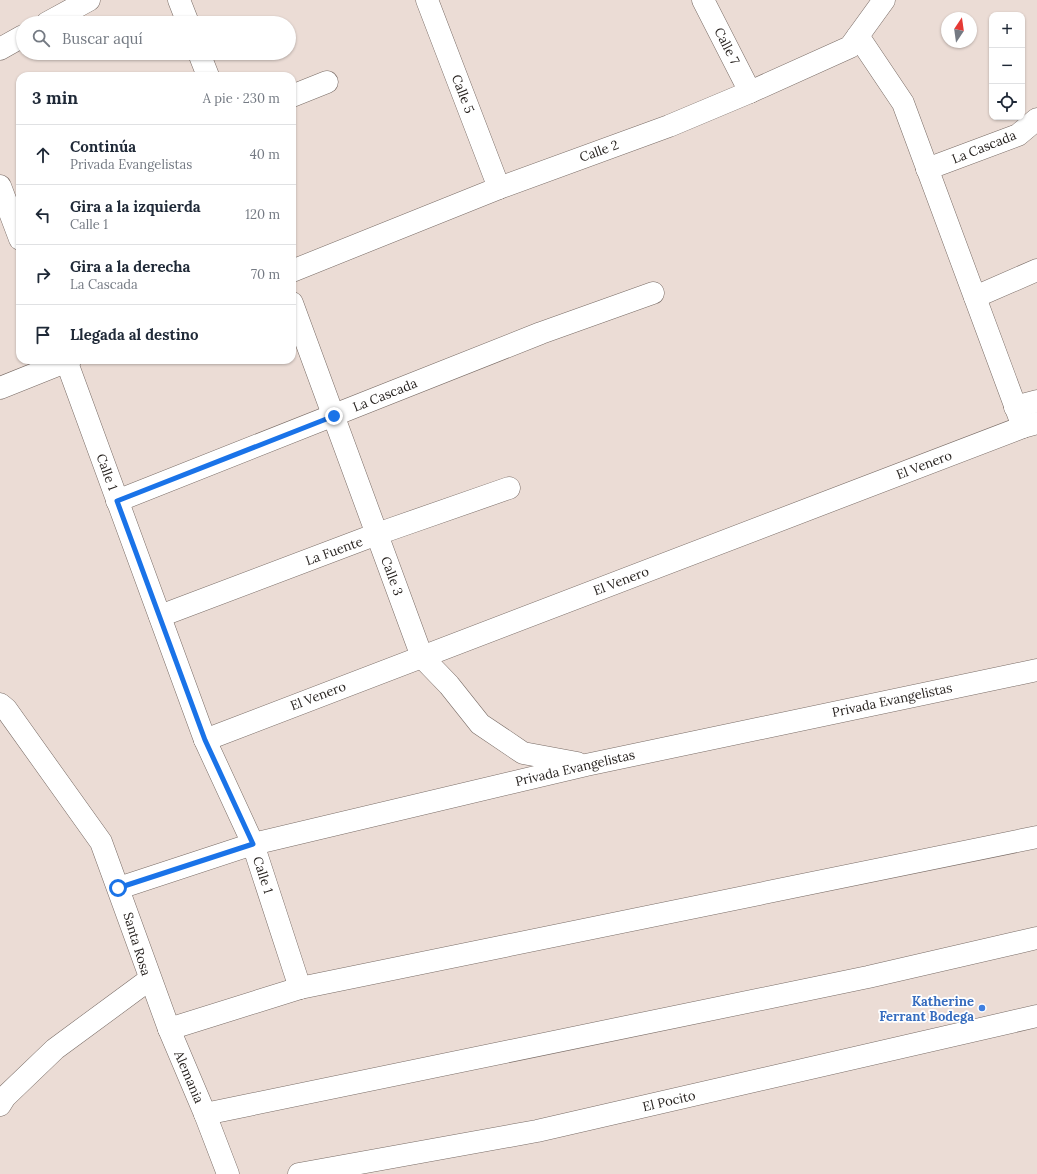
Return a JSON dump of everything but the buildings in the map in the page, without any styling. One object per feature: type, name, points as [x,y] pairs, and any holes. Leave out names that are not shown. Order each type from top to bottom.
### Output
[{"type":"street","points":[[60,16],[89,0]]},
{"type":"street","points":[[179,0],[185,16]]},
{"type":"street","name":"Calle 5","points":[[427,0],[499,188]]},
{"type":"street","name":"Calle 7","points":[[703,0],[750,92]]},
{"type":"street","name":"Calle 2","points":[[296,269],[499,188],[669,126],[750,92],[850,47],[884,0]]},
{"type":"street","points":[[858,36],[903,103],[1015,407],[1030,425]]},
{"type":"street","points":[[0,49],[16,40]]},
{"type":"street","points":[[202,60],[206,72]]},
{"type":"street","points":[[296,94],[327,82]]},
{"type":"street","name":"La Cascada","points":[[927,169],[1018,135],[1037,119]]},
{"type":"street","points":[[0,186],[11,231]]},
{"type":"street","points":[[975,297],[1037,270]]},
{"type":"street","name":"La Cascada","points":[[117,501],[541,333],[653,293]]},
{"type":"street","name":"Calle 3","points":[[296,313],[422,657],[449,685],[480,724],[523,753],[586,765]]},
{"type":"street","points":[[0,388],[57,364]]},
{"type":"street","name":"Calle 1","points":[[68,364],[205,740],[253,844],[300,988]]},
{"type":"street","points":[[1015,407],[1037,401]]},
{"type":"street","name":"El Venero","points":[[205,740],[1030,425]]},
{"type":"street","name":"La Fuente","points":[[160,616],[377,534],[509,488]]},
{"type":"street","name":"Privada Evangelistas","points":[[118,888],[253,844],[586,765],[1037,670]]},
{"type":"street","name":"Santa Rosa","points":[[0,704],[6,708],[101,842],[150,979],[56,1049],[5,1097],[0,1104]]},
{"type":"street","points":[[169,1030],[300,988],[1037,837]]},
{"type":"street","points":[[205,1114],[868,977],[1037,938]]},
{"type":"street","name":"Alemania","points":[[150,979],[169,1030],[205,1114],[228,1174]]},
{"type":"street","name":"El Pocito","points":[[299,1174],[537,1131],[1037,1016]]},
{"type":"place","name":"Katherine Ferrant Bodega","points":[[982,1008]]},
{"type":"route","points":[[118,888],[253,844],[205,740],[117,501],[334,416]]}]
